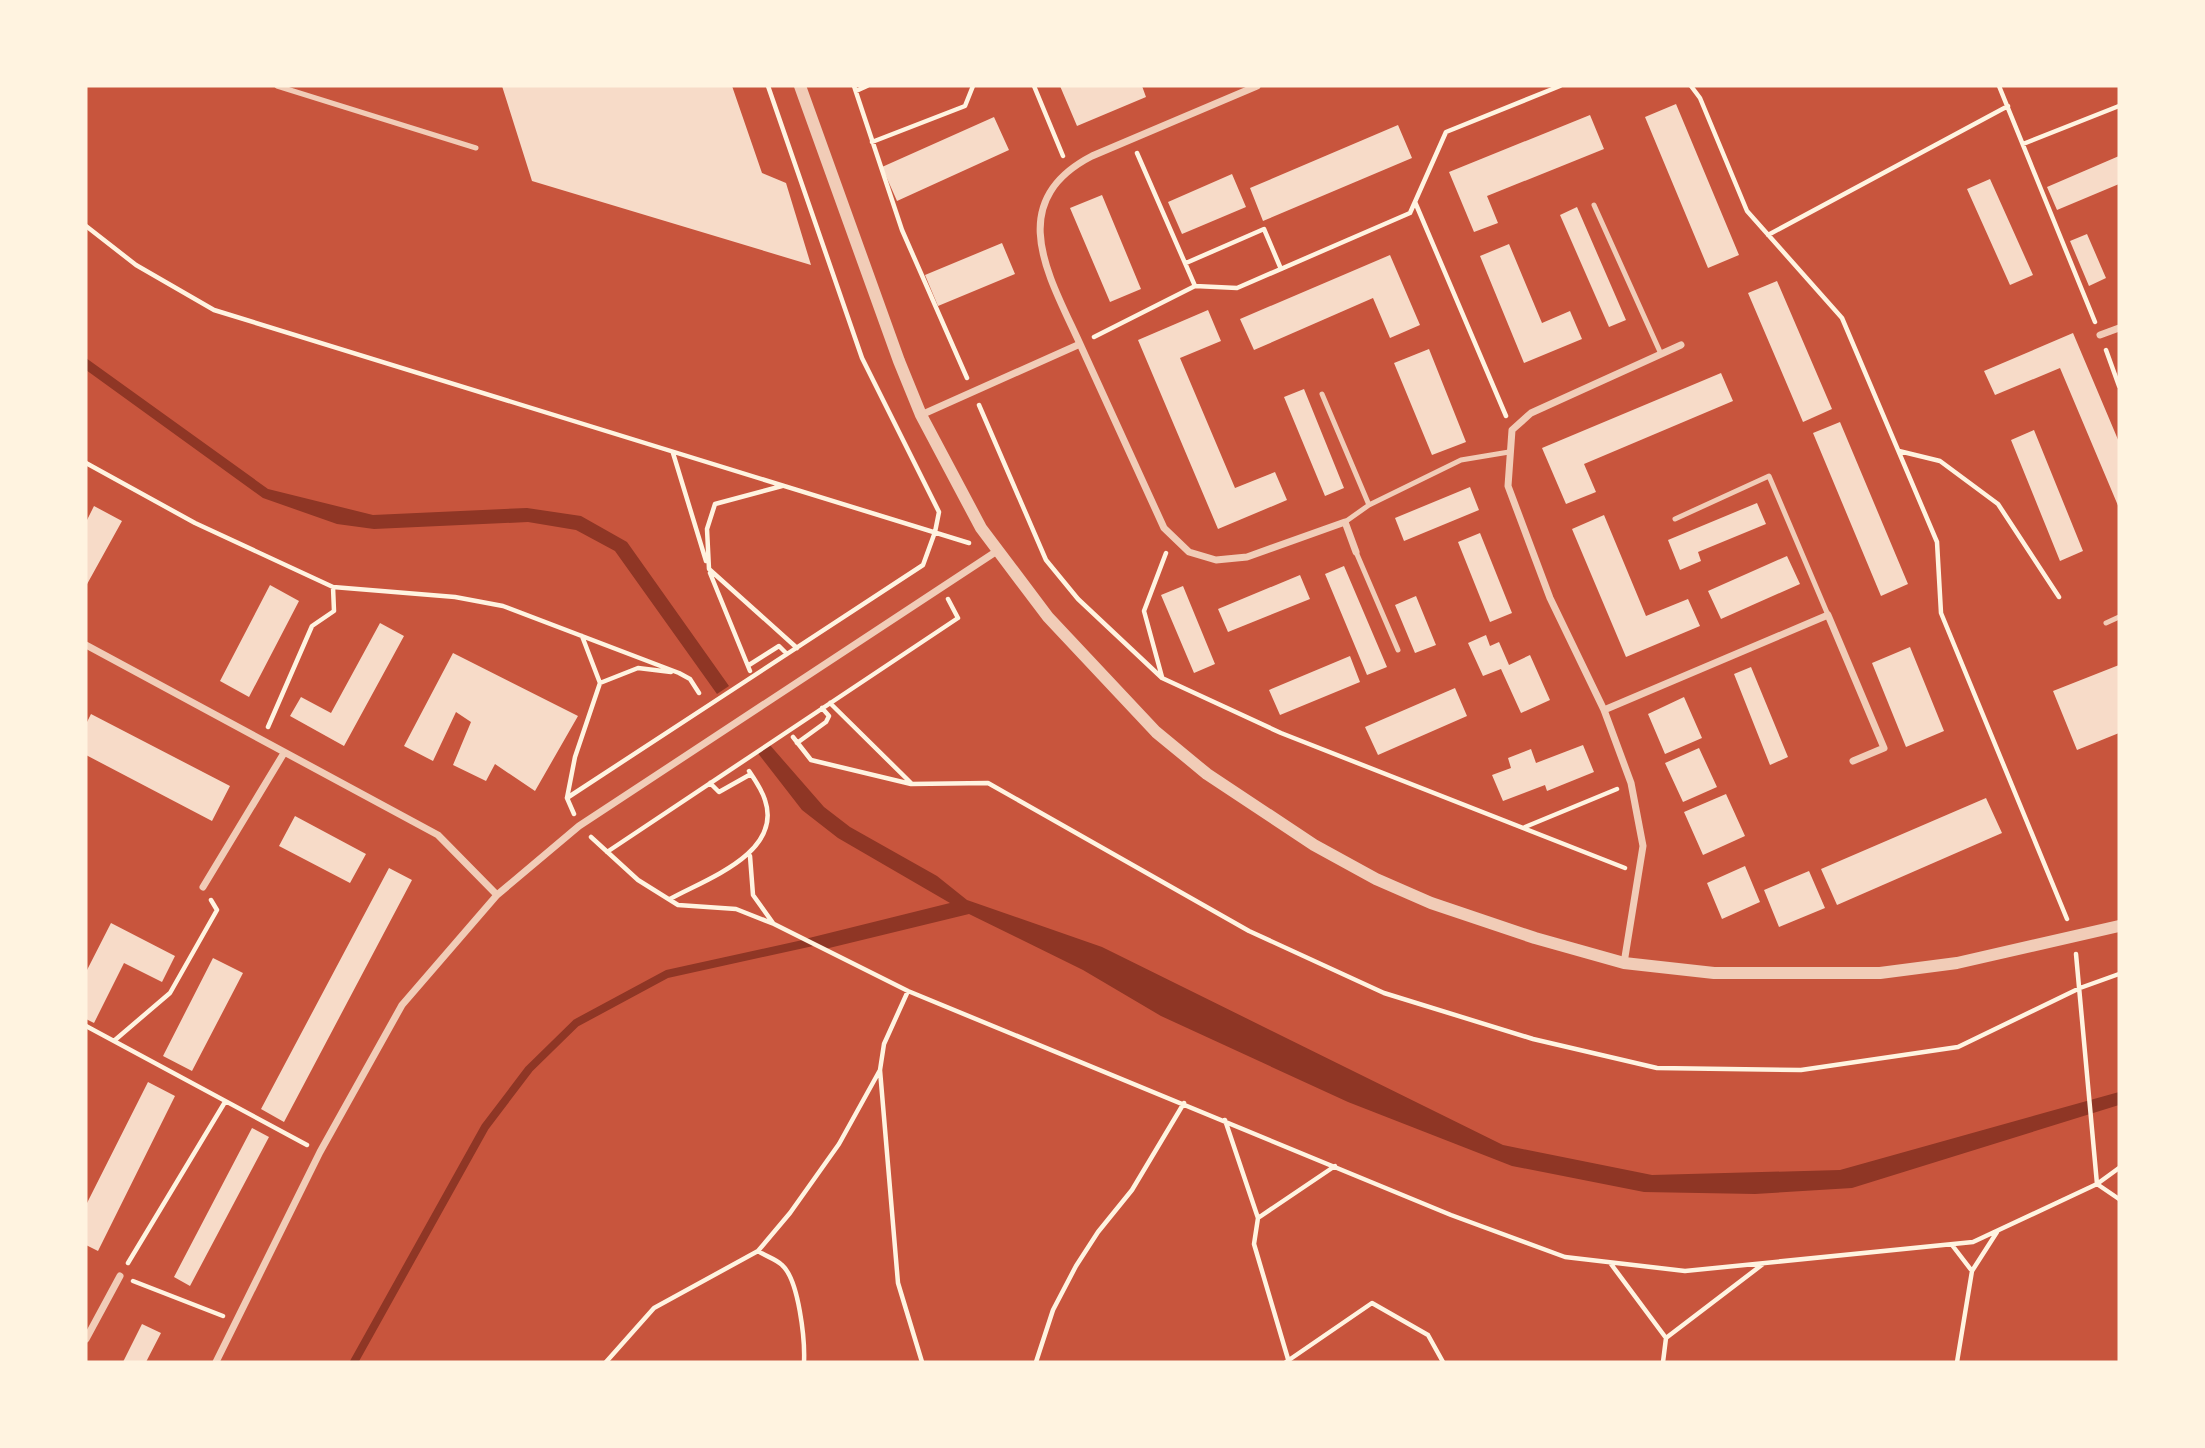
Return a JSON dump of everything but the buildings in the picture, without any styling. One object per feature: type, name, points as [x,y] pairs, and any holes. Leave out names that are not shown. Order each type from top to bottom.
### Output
[{"type":"street","points":[[800,86],[921,415],[961,494],[997,551],[1048,617],[1156,732],[1208,774],[1304,838],[1376,879],[1431,903],[1624,963],[1714,972],[1801,975],[1880,973],[1957,963],[2119,926]]},
{"type":"street","points":[[1258,86],[1131,139],[1068,169],[1050,192],[1040,218],[1040,243],[1049,275],[1164,528],[1172,537],[1189,552],[1216,560],[1237,558],[1345,522],[1356,552]]},
{"type":"street","points":[[2100,335],[2119,327]]},
{"type":"street","points":[[921,415],[1080,344]]},
{"type":"street","points":[[1624,963],[1643,846],[1631,783],[1604,710],[1545,586],[1508,486],[1509,452],[1512,430],[1531,413],[1563,396],[1681,345]]},
{"type":"street","points":[[216,1362],[320,1152],[401,1005],[497,895],[579,826],[997,551]]},
{"type":"street","points":[[1604,710],[1828,615],[1884,748],[1853,761]]},
{"type":"street","points":[[86,645],[438,835],[497,895]]},
{"type":"street","points":[[203,887],[284,753]]},
{"type":"street","points":[[86,1339],[120,1276]]},
{"type":"lane","points":[[277,86],[476,148]]},
{"type":"lane","points":[[1594,205],[1661,354]]},
{"type":"lane","points":[[1322,394],[1368,505]]},
{"type":"lane","points":[[1345,522],[1368,505],[1461,460],[1509,452]]},
{"type":"lane","points":[[1675,519],[1769,476],[1828,615]]},
{"type":"lane","points":[[1356,552],[1398,650]]},
{"type":"lane","points":[[2106,623],[2119,617]]},
{"type":"path","points":[[582,635],[600,683],[575,757],[567,799],[923,565],[935,532],[939,512],[863,358],[768,86]]},
{"type":"path","points":[[867,86],[855,88],[902,230],[1046,560],[1078,599],[1162,678],[1281,733],[1639,873]]},
{"type":"path","points":[[872,142],[965,106],[973,86]]},
{"type":"path","points":[[1034,86],[1068,169]]},
{"type":"path","points":[[1080,344],[1195,286],[1237,288],[1409,213],[1447,132],[1560,86]]},
{"type":"path","points":[[1691,86],[1700,98],[1747,211],[1842,318],[1937,542],[1941,613],[2074,936],[2097,1184],[2119,1199]]},
{"type":"path","points":[[1999,86],[2119,386]]},
{"type":"path","points":[[1768,235],[2008,106]]},
{"type":"path","points":[[2023,144],[2119,106]]},
{"type":"path","points":[[1131,139],[1195,286]]},
{"type":"path","points":[[1415,201],[1512,430]]},
{"type":"path","points":[[86,226],[136,265],[214,310],[997,551]]},
{"type":"path","points":[[1185,263],[1264,229],[1281,269]]},
{"type":"path","points":[[1899,451],[1940,461],[1998,503],[2059,597]]},
{"type":"path","points":[[673,452],[709,569],[750,668],[779,646],[787,654]]},
{"type":"path","points":[[86,463],[195,523],[333,587],[455,597],[503,606],[679,673],[690,679],[699,693]]},
{"type":"path","points":[[783,485],[715,505],[707,529],[709,569],[797,648]]},
{"type":"path","points":[[1162,678],[1144,611],[1172,537]]},
{"type":"path","points":[[607,852],[958,618],[942,586],[923,565]]},
{"type":"path","points":[[263,741],[312,626],[334,611],[333,587]]},
{"type":"path","points":[[600,683],[638,668],[679,673]]},
{"type":"path","points":[[830,703],[912,784]]},
{"type":"path","points":[[797,743],[826,722],[829,716],[822,708]]},
{"type":"path","points":[[793,737],[811,760],[912,784],[988,783],[1249,932],[1384,993],[1533,1039],[1657,1068],[1801,1070],[1958,1047],[2080,988],[2119,974]]},
{"type":"path","points":[[669,899],[750,856],[767,830],[766,801],[750,773],[719,792],[710,783]]},
{"type":"path","points":[[1524,828],[1631,783]]},
{"type":"path","points":[[579,826],[638,880],[678,905],[736,909],[774,924],[908,991],[1224,1119],[1451,1215],[1566,1257],[1685,1271],[1973,1242],[2097,1184],[2119,1168]]},
{"type":"path","points":[[750,856],[753,895],[774,924]]},
{"type":"path","points":[[116,1040],[170,993],[190,958],[217,910],[203,887]]},
{"type":"path","points":[[908,991],[884,1044],[880,1070],[898,1283],[922,1362]]},
{"type":"path","points":[[86,1027],[116,1040],[320,1152]]},
{"type":"path","points":[[606,1362],[654,1308],[758,1251],[825,1164],[880,1070]]},
{"type":"path","points":[[225,1102],[120,1276],[236,1321]]},
{"type":"path","points":[[1037,1362],[1053,1310],[1076,1266],[1098,1232],[1132,1191],[1184,1103]]},
{"type":"path","points":[[1224,1119],[1258,1219],[1254,1244],[1287,1360],[1372,1303],[1428,1335],[1443,1362]]},
{"type":"path","points":[[1258,1219],[1336,1166]]},
{"type":"path","points":[[1957,1362],[1972,1271],[1998,1230]]},
{"type":"path","points":[[1952,1245],[1972,1271]]},
{"type":"path","points":[[758,1251],[783,1265],[790,1277],[804,1344],[804,1362]]},
{"type":"path","points":[[1611,1264],[1666,1338]]},
{"type":"path","points":[[1662,1362],[1666,1338],[1763,1264]]},
{"type":"shaded area","points":[[86,358],[268,489],[373,515],[527,508],[581,516],[627,542],[729,686],[717,694],[615,551],[576,530],[528,522],[374,529],[337,524],[263,498],[86,370]]},
{"type":"shaded area","points":[[769,744],[824,807],[850,827],[937,876],[967,900],[1102,947],[1503,1145],[1652,1175],[1840,1170],[2119,1092],[2119,1105],[1852,1188],[1755,1194],[1644,1192],[1512,1166],[1348,1102],[1161,1016],[1083,970],[969,914],[825,949],[805,939],[950,903],[838,838],[802,810],[757,752]]},
{"type":"waterway","points":[[354,1362],[485,1127],[529,1069],[576,1023],[667,974],[817,941]]}]
